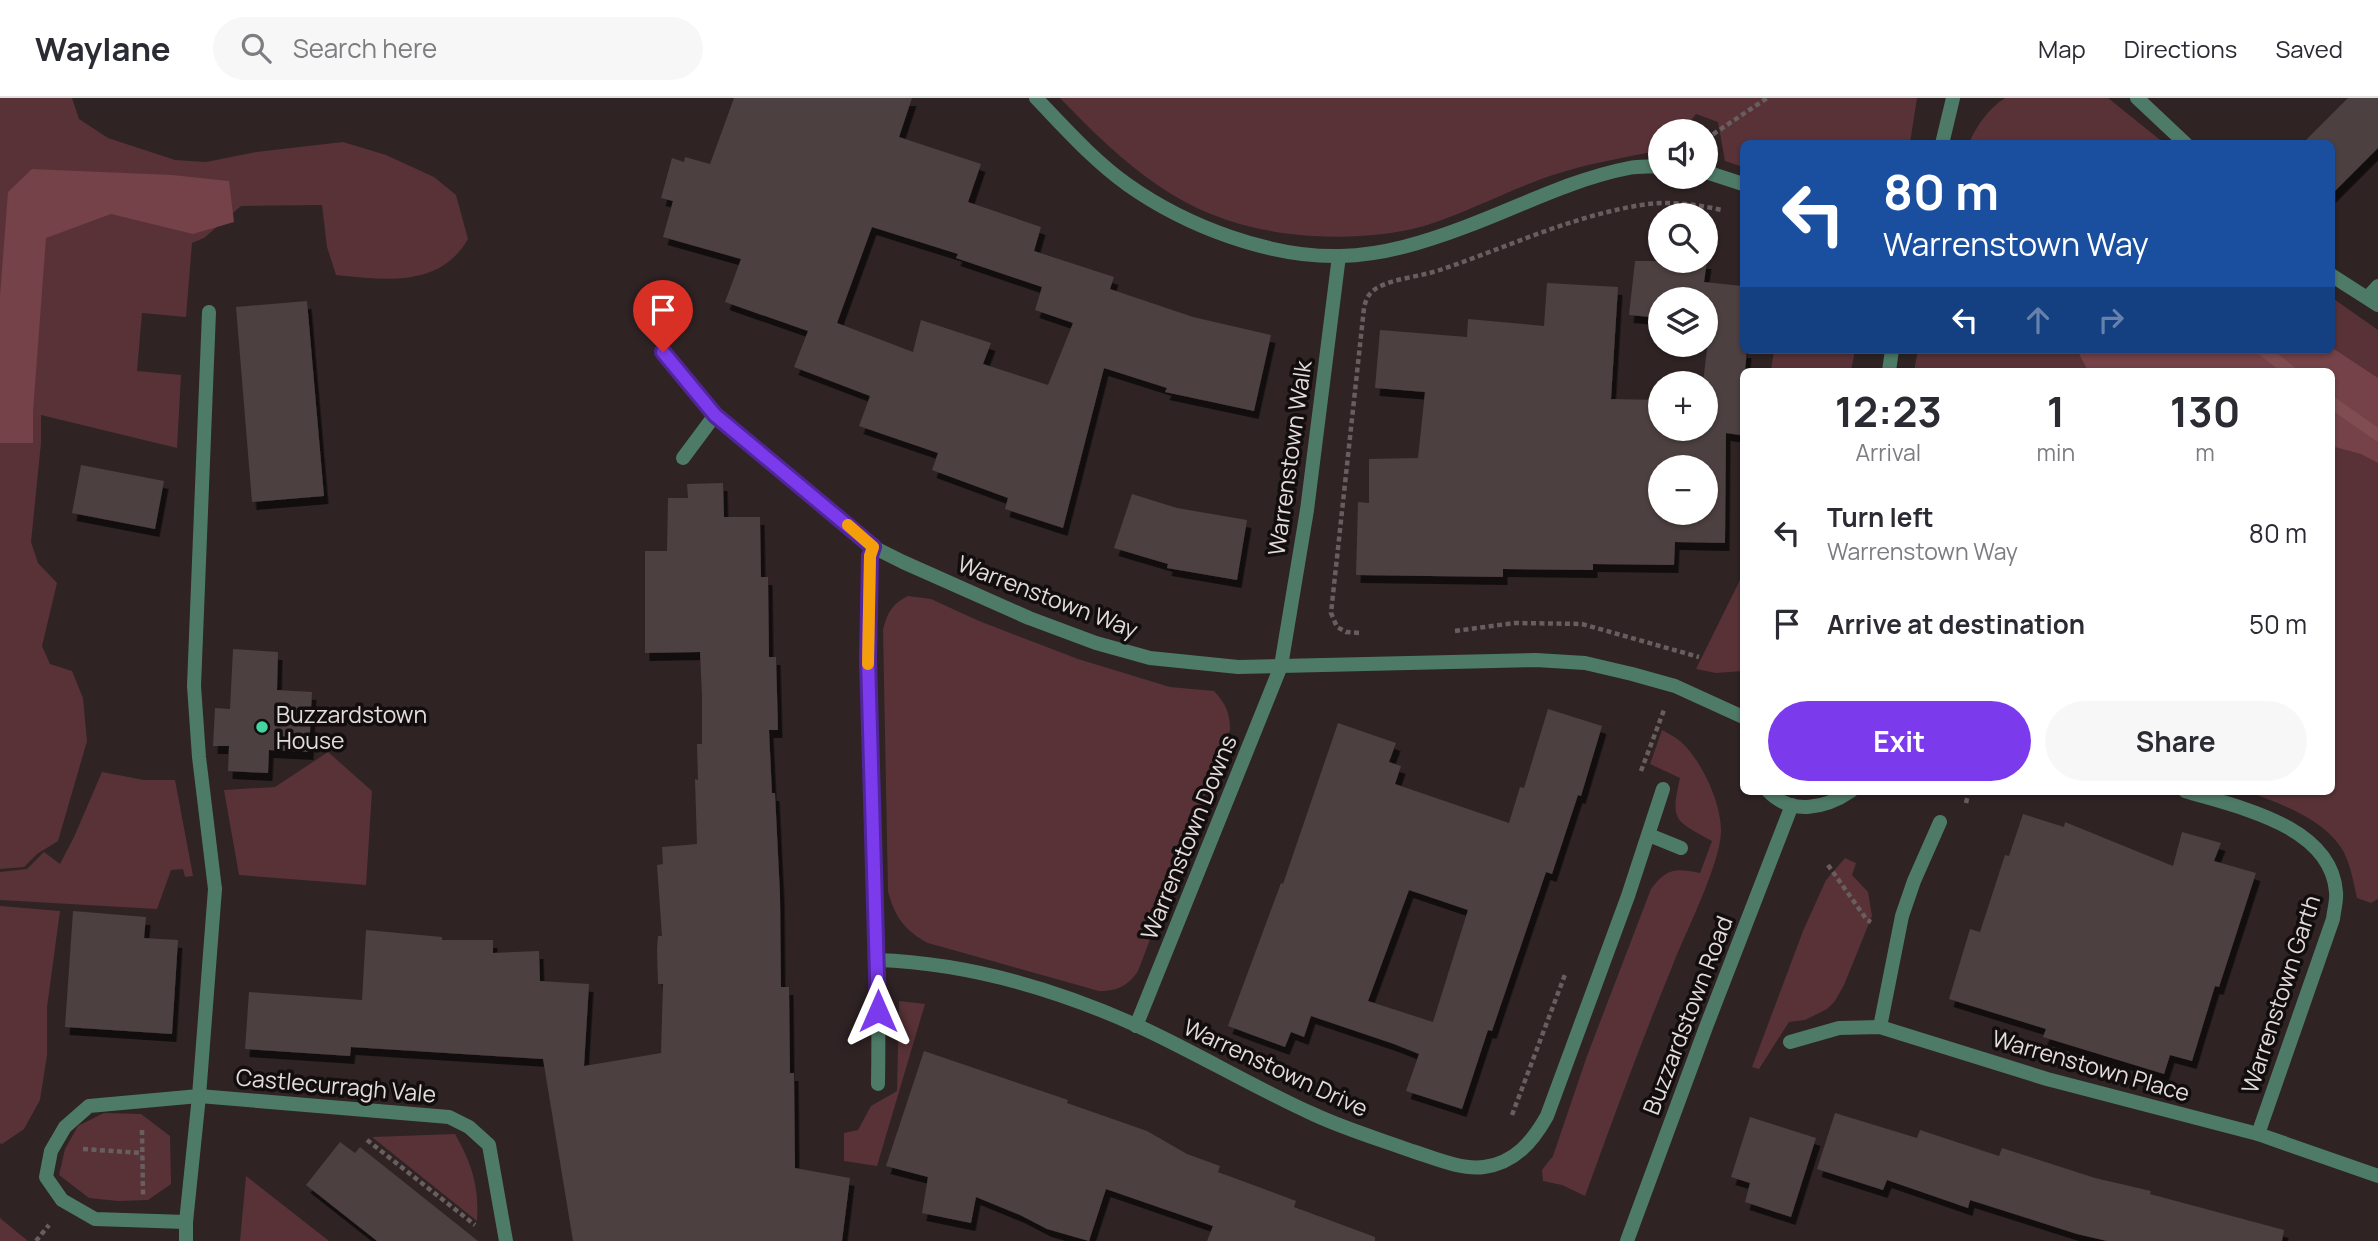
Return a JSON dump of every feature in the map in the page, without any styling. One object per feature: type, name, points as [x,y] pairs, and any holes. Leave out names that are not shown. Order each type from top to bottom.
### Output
[{"type":"street","points":[[1036,98],[1080,144],[1126,184],[1178,216],[1213,232],[1295,252],[1339,256],[1365,254],[1426,242],[1544,195],[1606,174],[1648,167]]},
{"type":"street","points":[[1943,140],[1953,98]]},
{"type":"street","points":[[2137,98],[2182,140]]},
{"type":"street","points":[[1718,176],[1740,183]]},
{"type":"street","name":"Warrenstown Walk","points":[[1282,666],[1307,510],[1339,256]]},
{"type":"street","points":[[2335,277],[2375,296]]},
{"type":"street","points":[[186,1241],[215,889],[199,757],[194,686],[209,312]]},
{"type":"street","name":"Warrenstown Way","points":[[663,352],[715,415],[873,547],[1016,613],[1096,643],[1150,658],[1200,665],[1282,666],[1536,660],[1585,663],[1675,686],[1740,715]]},
{"type":"street","points":[[683,458],[715,415]]},
{"type":"street","points":[[873,547],[870,556],[868,659],[877,960],[877,1084]]},
{"type":"street","name":"Warrenstown Downs","points":[[1136,1026],[1282,666]]},
{"type":"street","name":"Warrenstown Drive","points":[[877,960],[915,961],[953,967],[1039,989],[1136,1026],[1314,1114],[1355,1131],[1442,1161],[1482,1168],[1501,1163],[1527,1146],[1547,1116],[1664,789]]},
{"type":"street","points":[[1775,795],[1792,805],[1813,807],[1834,803],[1845,795]]},
{"type":"street","name":"Warrenstown Garth","points":[[2197,795],[2280,823],[2309,841],[2321,852],[2330,868],[2337,893],[2333,919],[2258,1134]]},
{"type":"street","name":"Buzzardstown Road","points":[[1627,1241],[1792,805]]},
{"type":"street","points":[[1880,1027],[1896,937],[1914,881],[1940,822]]},
{"type":"street","points":[[1649,835],[1681,848]]},
{"type":"street","name":"Warrenstown Place","points":[[1790,1042],[1839,1028],[1880,1027],[2047,1079],[2258,1134],[2378,1176]]},
{"type":"street","name":"Castlecurragh Vale","points":[[186,1222],[95,1219],[62,1200],[46,1177],[54,1146],[65,1127],[89,1105],[199,1096],[449,1117],[470,1126],[489,1145],[506,1241]]},
{"type":"path","points":[[1718,131],[1767,98]]},
{"type":"path","points":[[1364,633],[1346,632],[1337,627],[1331,613],[1364,308],[1370,293],[1380,285],[1437,272],[1570,222],[1617,210],[1648,204],[1683,203],[1733,213]]},
{"type":"path","points":[[1445,631],[1514,623],[1582,624],[1699,657]]},
{"type":"path","points":[[1966,803],[1968,795]]},
{"type":"path","points":[[1828,865],[1867,920],[1896,937]]},
{"type":"path","points":[[362,1136],[485,1233]]},
{"type":"path","points":[[54,1146],[142,1153]]},
{"type":"shaded area","points":[[0,98],[72,98],[79,119],[108,138],[175,160],[206,162],[256,152],[343,142],[386,155],[434,177],[456,195],[468,239],[456,255],[427,273],[392,279],[336,275],[327,247],[322,205],[241,206],[204,238],[192,243],[186,317],[142,313],[137,371],[181,375],[177,448],[41,415],[41,443],[31,542],[38,563],[57,583],[42,646],[50,664],[72,671],[83,698],[87,741],[58,841],[37,854],[24,867],[0,869]]},
{"type":"shaded area","points":[[1060,98],[1917,98],[1910,140],[1740,140],[1740,166],[1725,161],[1718,119],[1696,114],[1692,119],[1648,119],[1648,153],[1561,172],[1424,226],[1369,236],[1313,236],[1235,223],[1172,194],[1143,175]]},
{"type":"shaded area","points":[[2005,98],[2108,98],[2160,140],[1971,140],[1993,107]]},
{"type":"shaded area","points":[[32,169],[172,175],[229,181],[234,222],[193,234],[111,214],[46,238],[33,443],[0,443],[0,296],[8,192]]},
{"type":"shaded area","points":[[2335,300],[2378,330],[2378,899],[2371,903],[2357,898],[2351,871],[2340,846],[2321,827],[2298,812],[2257,795],[2335,795],[2335,368],[1915,368],[1917,354],[2335,354]]},
{"type":"shaded area","points":[[2335,350],[2378,378],[2378,463],[2361,454],[2335,447],[2335,368],[2086,368],[2079,354],[2335,354]]},
{"type":"shaded area","points":[[1773,354],[1854,354],[1852,368],[1771,368]]},
{"type":"shaded area","points":[[1740,580],[1740,671],[1716,673],[1696,669]]},
{"type":"shaded area","points":[[908,596],[931,599],[979,621],[1078,659],[1170,687],[1214,691],[1224,705],[1230,730],[1138,971],[1122,987],[1099,991],[928,943],[907,928],[897,915],[888,891],[883,630],[891,610]]},
{"type":"shaded area","points":[[1662,730],[1688,749],[1709,783],[1718,808],[1721,832],[1719,846],[1585,1196],[1562,1185],[1543,1181],[1542,1170],[1553,1156],[1587,1056],[1651,889],[1672,871],[1700,873],[1712,841],[1678,818],[1676,803],[1680,778],[1650,764]]},
{"type":"shaded area","points":[[328,752],[372,791],[366,885],[239,875],[224,790],[275,787]]},
{"type":"shaded area","points":[[102,772],[144,780],[175,780],[193,876],[185,877],[183,869],[171,870],[157,909],[0,900],[0,872],[27,869],[44,852],[60,864]]},
{"type":"shaded area","points":[[1845,858],[1856,863],[1852,875],[1868,892],[1872,916],[1844,985],[1827,1009],[1805,1020],[1789,1022],[1759,1069],[1752,1067],[1803,931],[1826,880]]},
{"type":"shaded area","points":[[0,906],[60,911],[47,1007],[47,1055],[40,1100],[24,1129],[2,1144],[0,1143]]},
{"type":"shaded area","points":[[899,1001],[925,1004],[877,1166],[844,1161],[844,1133],[858,1130],[871,1106],[897,1091]]},
{"type":"shaded area","points":[[104,1113],[141,1114],[170,1136],[171,1184],[148,1200],[118,1201],[89,1198],[59,1175],[65,1149],[78,1126]]},
{"type":"shaded area","points":[[455,1134],[473,1176],[477,1197],[477,1221],[372,1137]]},
{"type":"shaded area","points":[[246,1176],[329,1241],[240,1241]]},
{"type":"shaded area","points":[[0,1217],[1,1219],[28,1241],[0,1241]]},
{"type":"building","points":[[734,98],[912,98],[899,137],[981,164],[968,202],[1041,227],[1034,251],[1114,277],[1110,289],[1193,317],[1271,335],[1254,411],[1165,392],[1167,388],[1104,368],[1063,528],[1005,509],[1008,498],[932,470],[938,453],[859,426],[870,396],[794,367],[808,331],[725,302],[741,259],[663,237],[673,201],[661,198],[672,158],[684,162],[685,157],[710,164]],"holes":[[[872,227],[958,254],[956,258],[1042,287],[1035,310],[1073,323],[1048,385],[983,364],[991,343],[921,320],[913,352],[837,323]]]},
{"type":"building","points":[[2348,98],[2378,98],[2378,148],[2335,191],[2335,140],[2306,140]]},
{"type":"building","points":[[1635,261],[1648,261],[1648,273],[1705,273],[1704,282],[1740,286],[1740,354],[1747,354],[1745,368],[1740,368],[1740,435],[1726,433],[1725,543],[1675,542],[1674,565],[1593,564],[1593,570],[1503,569],[1503,577],[1356,575],[1358,502],[1369,503],[1369,459],[1418,458],[1425,392],[1375,388],[1380,330],[1467,337],[1468,319],[1544,326],[1547,283],[1618,287],[1611,399],[1648,400],[1648,441],[1718,441],[1718,371],[1704,371],[1706,357],[1718,357],[1718,287],[1648,287],[1648,317],[1629,315]]},
{"type":"building","points":[[307,301],[324,496],[252,502],[236,307]]},
{"type":"building","points":[[81,465],[164,481],[155,529],[72,513]]},
{"type":"building","points":[[723,483],[724,517],[760,517],[761,577],[768,577],[769,657],[776,657],[778,730],[769,730],[780,895],[781,987],[789,987],[790,1073],[794,1073],[795,1168],[850,1178],[842,1241],[573,1241],[543,1059],[351,1047],[350,1056],[245,1049],[249,992],[362,1000],[366,930],[442,937],[442,940],[493,940],[493,953],[539,951],[540,981],[589,984],[584,1066],[661,1053],[663,984],[658,984],[657,949],[658,936],[662,936],[657,865],[663,864],[662,847],[697,844],[695,779],[698,780],[697,744],[702,744],[702,696],[700,652],[645,653],[645,551],[667,551],[668,498],[688,498],[687,484]]},
{"type":"building","points":[[1132,494],[1177,508],[1247,520],[1237,580],[1167,568],[1168,564],[1114,548]]},
{"type":"building","name":"Buzzardstown House","points":[[233,649],[278,652],[277,690],[312,692],[309,752],[269,750],[268,773],[228,771],[229,746],[213,746],[215,708],[230,709]]},
{"type":"building","points":[[1548,709],[1602,726],[1581,796],[1578,795],[1552,874],[1546,872],[1492,1031],[1488,1030],[1462,1109],[1406,1091],[1419,1054],[1394,1044],[1311,1016],[1304,1037],[1291,1032],[1285,1047],[1228,1026],[1281,883],[1283,884],[1338,723],[1396,743],[1389,762],[1401,766],[1395,784],[1509,823],[1520,787],[1524,788]],"holes":[[[1409,890],[1468,910],[1433,1022],[1368,1001]]]},
{"type":"building","points":[[2023,814],[2064,827],[2065,822],[2173,866],[2182,832],[2221,843],[2214,861],[2256,873],[2219,987],[2215,986],[2192,1061],[2170,1055],[2164,1074],[2043,1037],[2046,1029],[1949,999],[1970,929],[1980,932],[2005,855],[2009,856]]},
{"type":"building","points":[[73,911],[146,917],[144,938],[178,940],[172,1034],[65,1027]]},
{"type":"building","points":[[924,1051],[1068,1100],[1067,1103],[1147,1131],[1187,1154],[1220,1166],[1218,1172],[1296,1201],[1294,1207],[1375,1237],[1375,1241],[1207,1241],[1213,1226],[1106,1189],[1089,1241],[1047,1229],[976,1197],[971,1223],[922,1213],[928,1177],[886,1166]]},
{"type":"building","points":[[1835,1113],[1917,1138],[1920,1130],[1999,1156],[2002,1148],[2095,1178],[2151,1191],[2150,1194],[2284,1230],[2282,1241],[2107,1241],[1970,1200],[1968,1208],[1887,1180],[1883,1190],[1817,1169]]},
{"type":"building","points":[[1750,1117],[1816,1138],[1791,1217],[1745,1202],[1750,1183],[1731,1177]]},
{"type":"building","points":[[340,1142],[355,1153],[360,1147],[478,1241],[377,1241],[306,1185]]},
{"type":"waterway","points":[[2268,354],[2286,368]]},
{"type":"waterway","points":[[2335,405],[2378,435]]},
{"type":"slow traffic","points":[[848,525],[873,547],[870,556],[868,664]]},
{"type":"place","name":"Buzzardstown House","points":[[262,727]]},
{"type":"route","points":[[663,352],[715,415],[873,547],[870,556],[868,659],[878,1011]]}]
